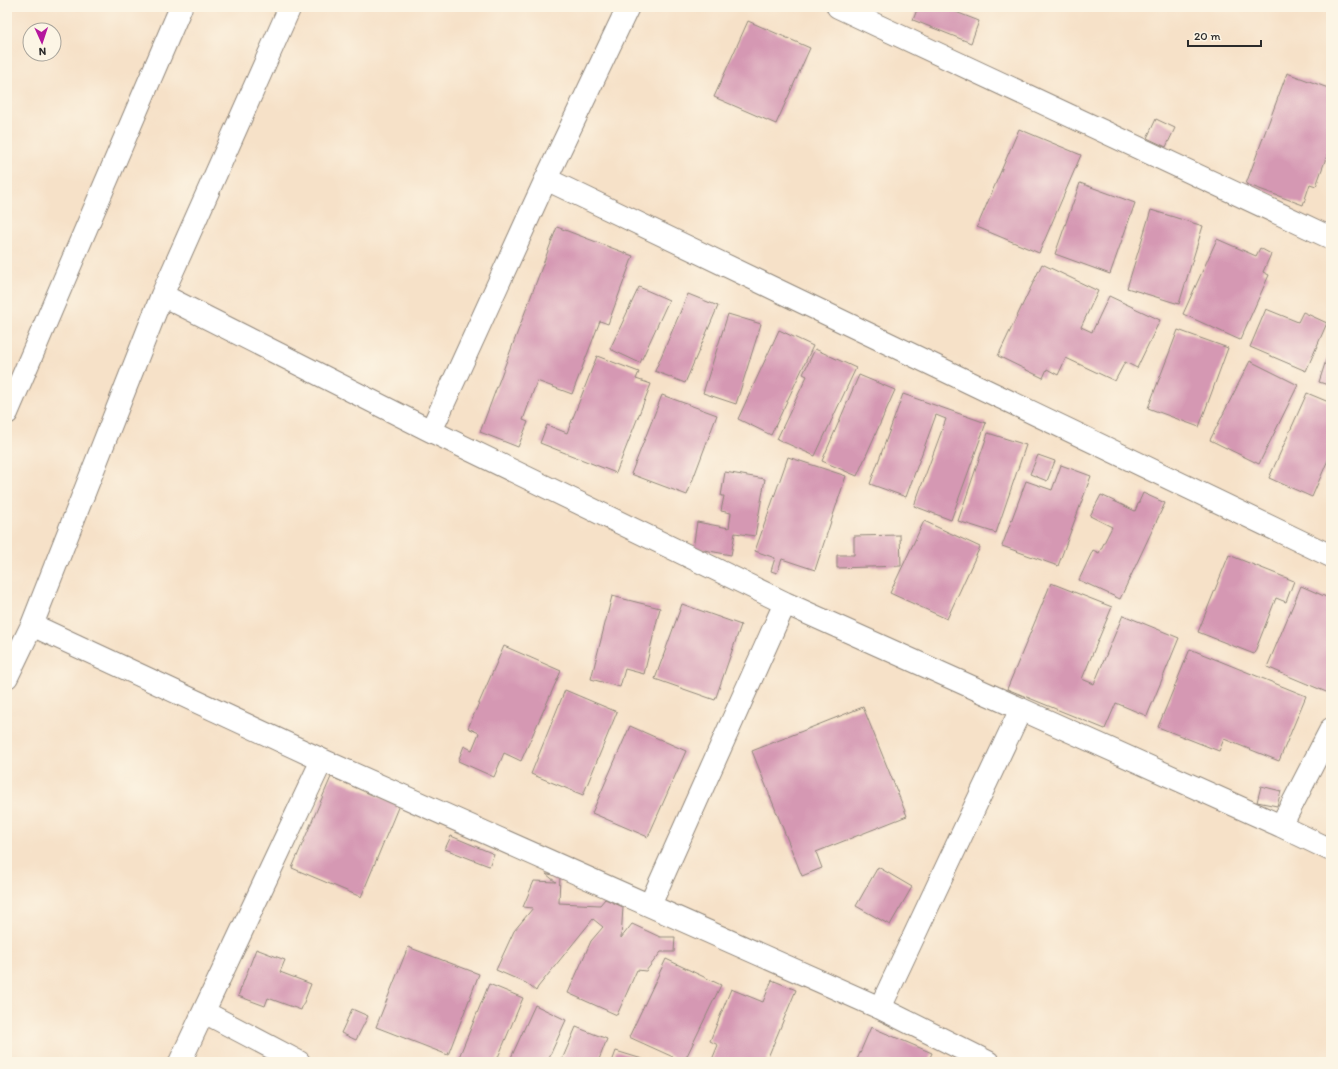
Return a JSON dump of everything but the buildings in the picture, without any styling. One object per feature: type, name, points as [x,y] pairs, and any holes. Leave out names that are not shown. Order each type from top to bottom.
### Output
[{"type":"street","points":[[7,413],[182,7]]},
{"type":"street","points":[[7,677],[32,625],[162,294],[290,7]]},
{"type":"street","points":[[431,431],[546,179],[628,7]]},
{"type":"street","points":[[838,7],[1331,238]]},
{"type":"street","points":[[546,179],[1331,556]]},
{"type":"street","points":[[162,294],[431,431],[785,603],[1281,826],[1331,850]]},
{"type":"street","points":[[650,906],[785,603]]},
{"type":"street","points":[[32,625],[322,760],[880,1008],[988,1062]]},
{"type":"street","points":[[880,1008],[1020,709]]},
{"type":"street","points":[[1281,826],[1331,729]]},
{"type":"street","points":[[180,1062],[322,760]]},
{"type":"street","points":[[204,1012],[299,1062]]}]
